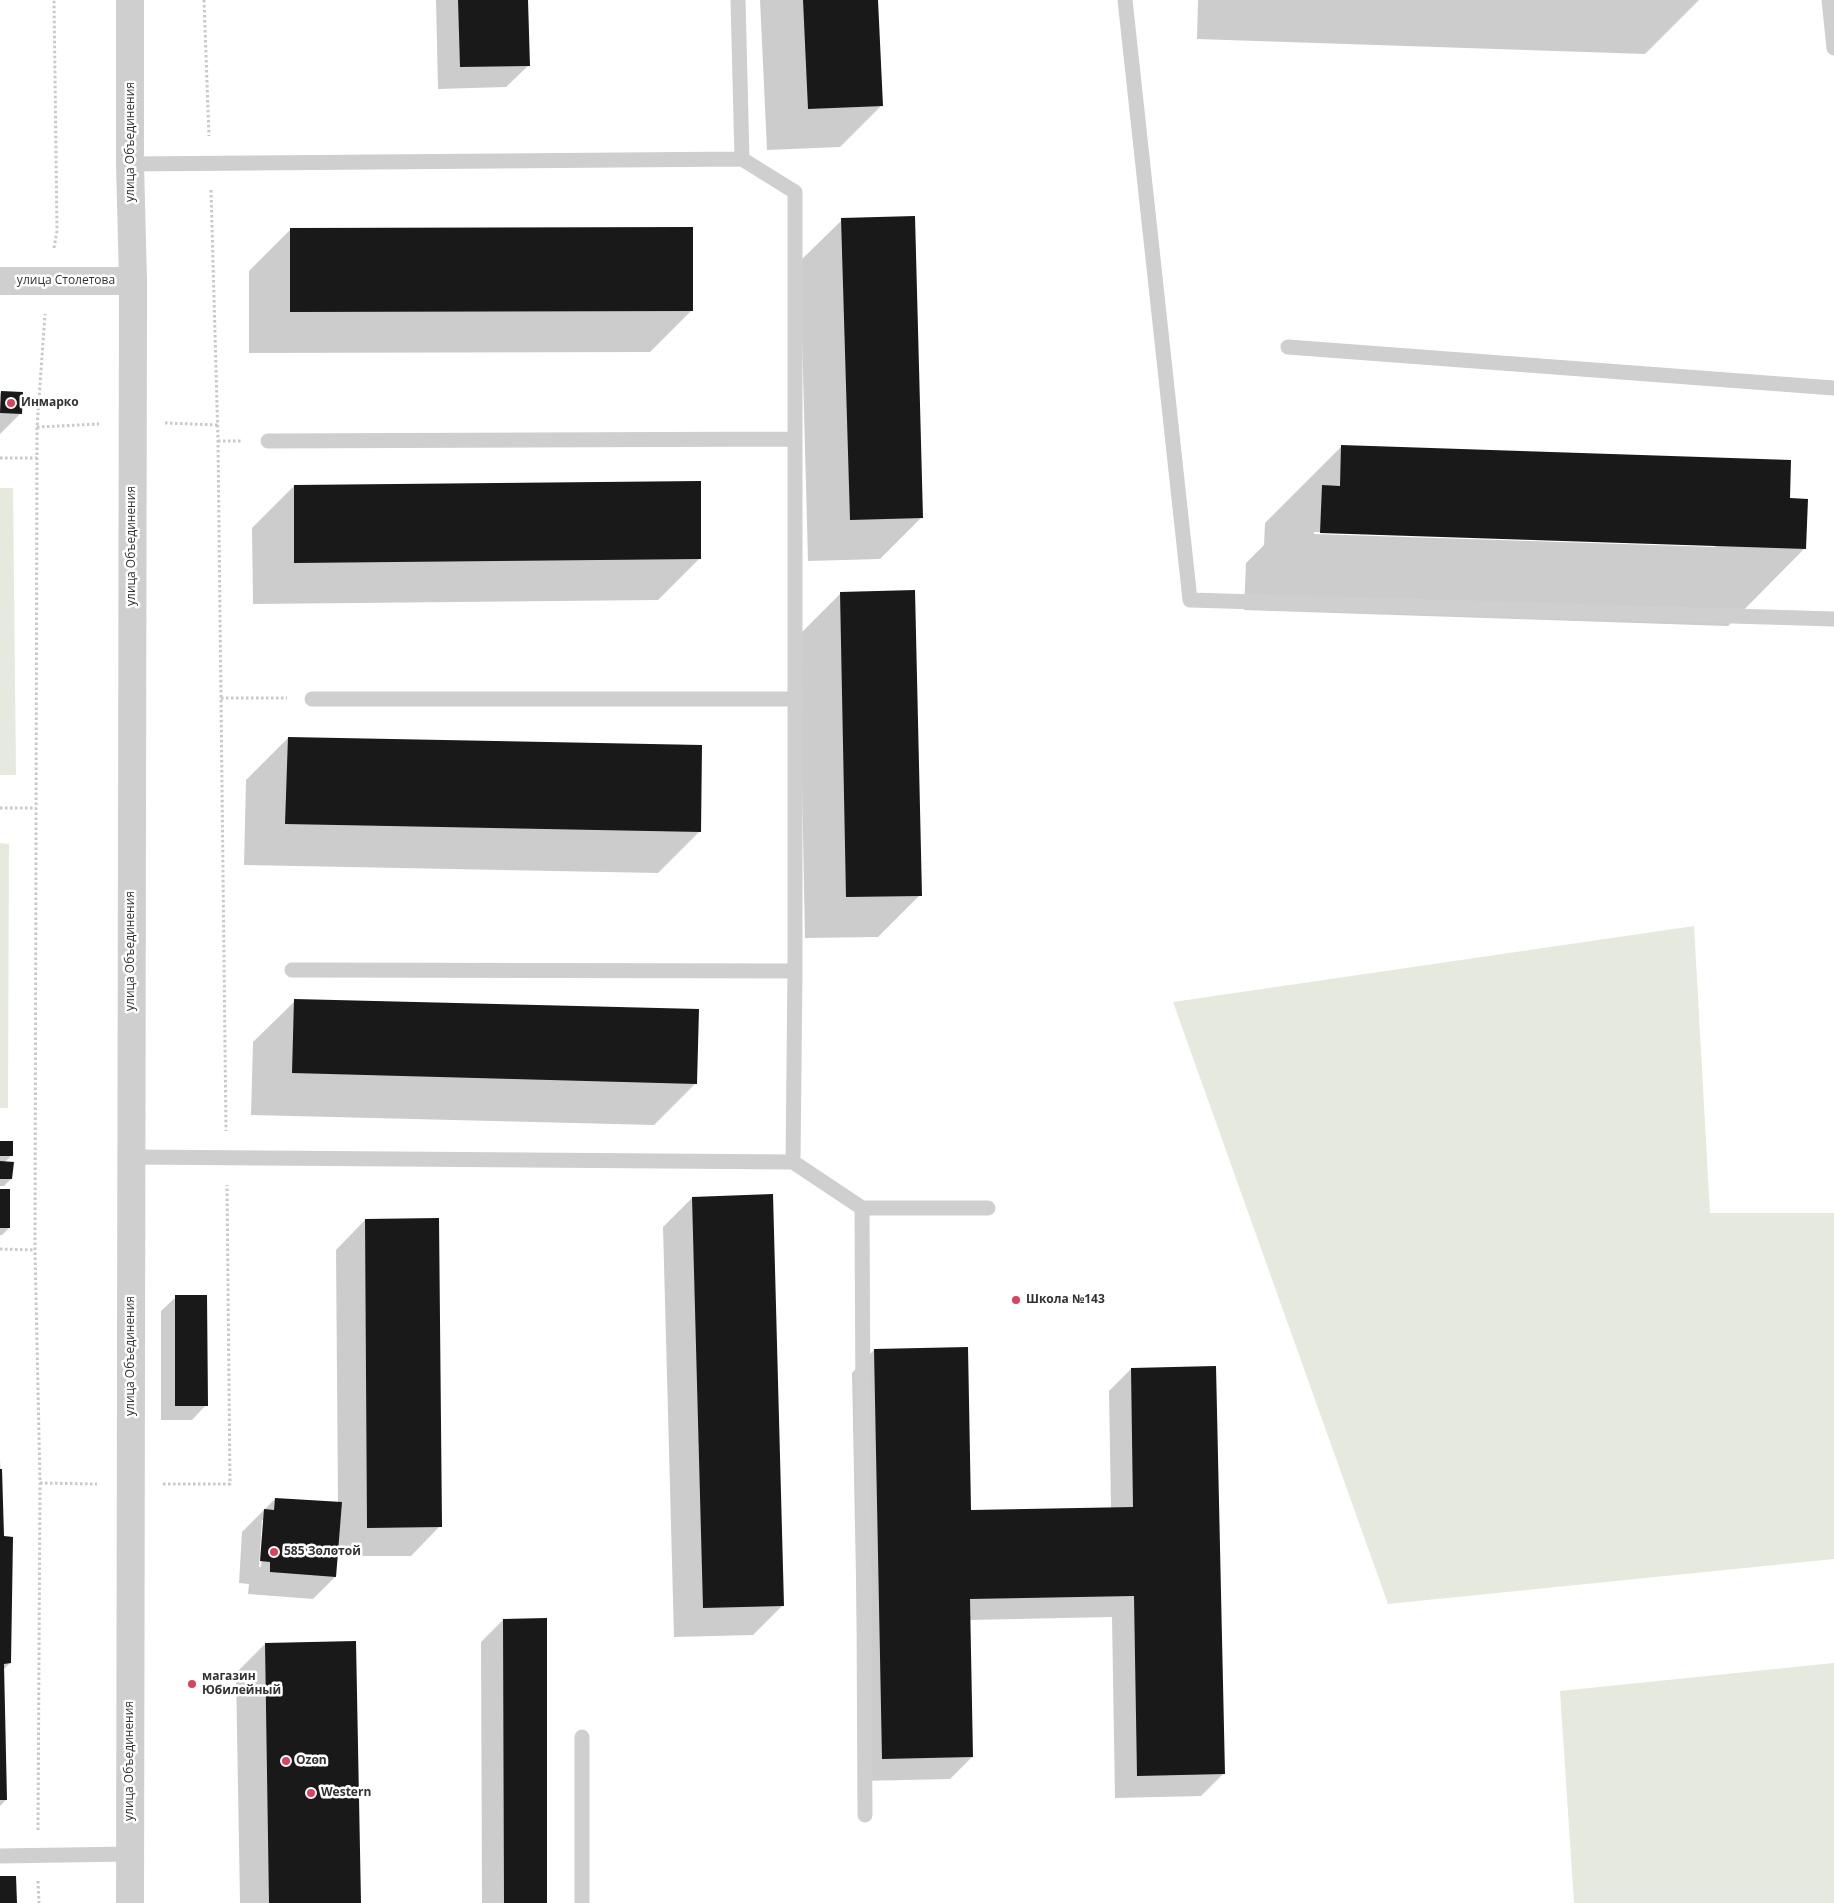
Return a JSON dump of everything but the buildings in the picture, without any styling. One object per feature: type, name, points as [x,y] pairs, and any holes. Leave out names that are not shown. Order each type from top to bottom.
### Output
[{"type":"street","name":"улица Объединения","points":[[130,0],[130,164],[133,281],[130,1903]]},
{"type":"street","name":"улица Столетова","points":[[0,281],[133,281]]},
{"type":"lane","points":[[738,0],[742,159]]},
{"type":"lane","points":[[1125,0],[1190,600],[1834,619]]},
{"type":"lane","points":[[1829,0],[1834,48]]},
{"type":"lane","points":[[130,164],[742,159],[795,192],[795,971],[793,1162]]},
{"type":"lane","points":[[1288,348],[1834,388]]},
{"type":"lane","points":[[268,441],[795,439]]},
{"type":"lane","points":[[312,699],[795,699]]},
{"type":"lane","points":[[292,970],[795,971]]},
{"type":"lane","points":[[131,1157],[226,1156],[793,1162],[862,1208],[988,1208]]},
{"type":"lane","points":[[862,1208],[865,1815]]},
{"type":"lane","points":[[582,1738],[582,1903]]},
{"type":"lane","points":[[0,1856],[130,1854]]},
{"type":"path","points":[[39,1903],[40,1483],[35,1250],[37,427],[47,281],[57,231],[54,0]]},
{"type":"path","points":[[204,0],[211,163],[218,433],[230,1484]]},
{"type":"path","points":[[0,458],[37,458]]},
{"type":"path","points":[[221,698],[312,699]]},
{"type":"path","points":[[0,808],[36,808]]},
{"type":"path","points":[[0,1249],[35,1250]]},
{"type":"shaded area","points":[[0,488],[13,488],[16,775],[0,775]]},
{"type":"shaded area","points":[[0,843],[9,844],[8,1108],[0,1108]]},
{"type":"shaded area","points":[[1694,926],[1710,1213],[1834,1213],[1834,1559],[1388,1604],[1173,1002]]},
{"type":"shaded area","points":[[1834,1663],[1834,1903],[1574,1903],[1560,1691]]},
{"type":"place","name":"Инмарко","points":[[11,403]]},
{"type":"place","name":"Школа №143","points":[[1016,1300]]},
{"type":"place","name":"585 Золотой","points":[[274,1552]]},
{"type":"place","name":"магазин Юбилейный","points":[[192,1684]]},
{"type":"place","name":"Ozon","points":[[286,1761]]},
{"type":"place","name":"Western","points":[[311,1793]]}]
